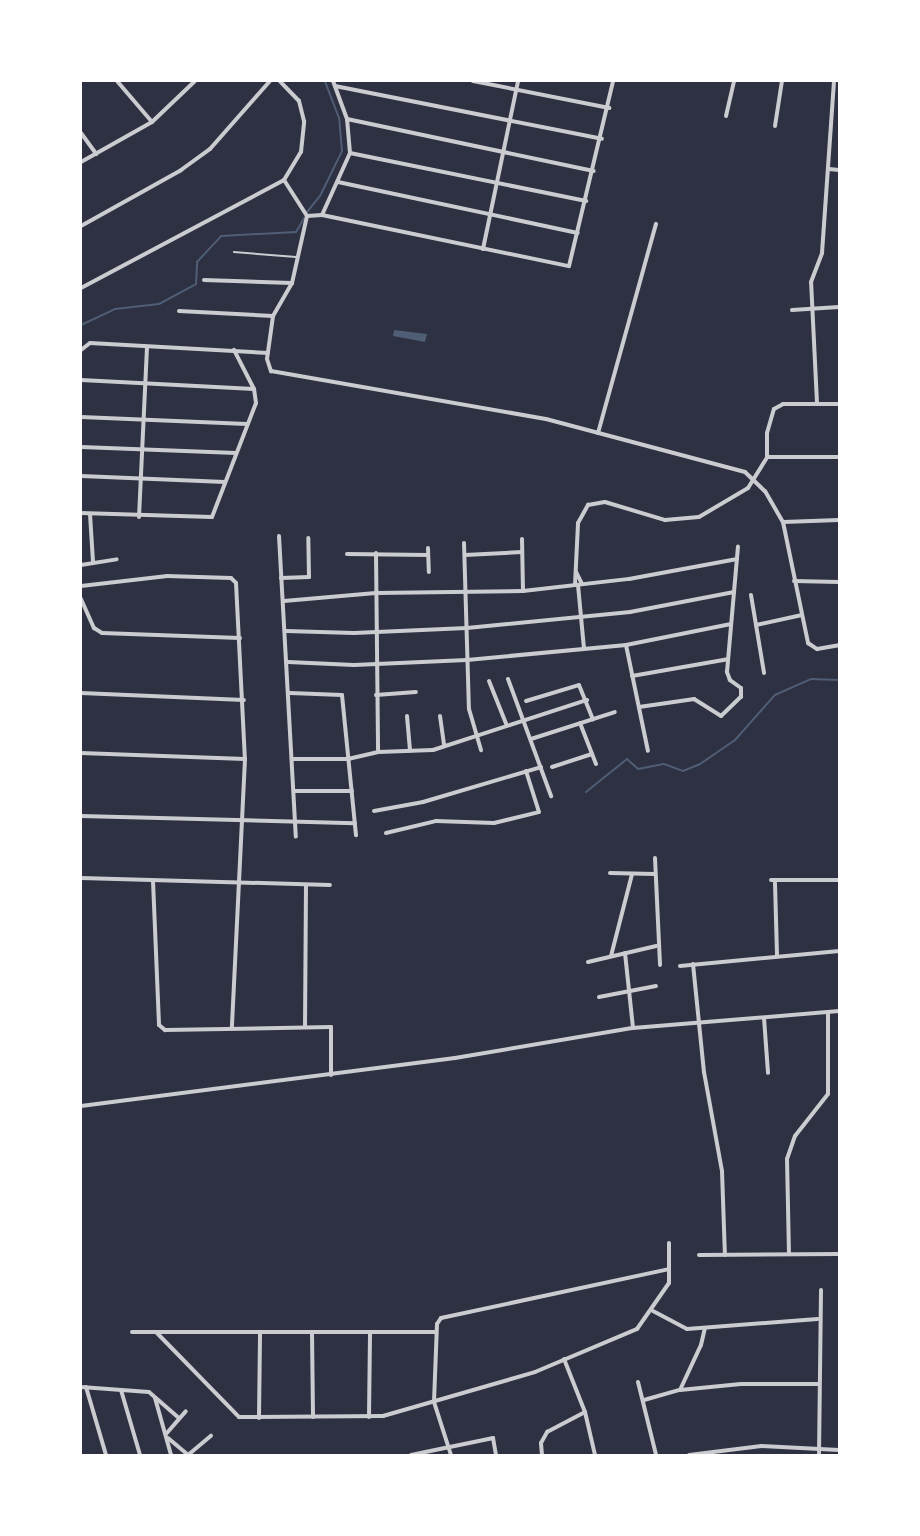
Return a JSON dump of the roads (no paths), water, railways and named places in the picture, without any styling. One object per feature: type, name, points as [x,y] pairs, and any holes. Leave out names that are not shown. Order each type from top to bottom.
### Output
[{"type":"street","points":[[117,81],[152,122]]},
{"type":"street","points":[[81,162],[152,122],[195,81]]},
{"type":"street","points":[[81,226],[182,170],[210,149],[270,81]]},
{"type":"street","points":[[81,288],[284,180],[301,152],[304,121],[299,101],[280,81]]},
{"type":"street","points":[[473,81],[609,108]]},
{"type":"street","points":[[483,249],[518,81]]},
{"type":"street","points":[[307,216],[322,215],[569,266],[602,139],[613,81]]},
{"type":"street","points":[[726,116],[734,81]]},
{"type":"street","points":[[775,126],[782,81]]},
{"type":"street","points":[[817,404],[811,282],[822,253],[834,81]]},
{"type":"street","points":[[334,83],[602,139]]},
{"type":"street","points":[[322,215],[350,153],[347,119],[334,83]]},
{"type":"street","points":[[347,119],[504,150],[594,171]]},
{"type":"street","points":[[81,133],[96,154]]},
{"type":"street","points":[[350,153],[586,201]]},
{"type":"street","points":[[829,169],[839,170]]},
{"type":"street","points":[[284,180],[307,216],[300,257],[292,283],[273,316],[268,353],[271,371],[445,400],[598,433],[739,470],[756,480],[783,522],[808,643],[813,648],[839,645]]},
{"type":"street","points":[[338,182],[578,233]]},
{"type":"street","points":[[598,433],[656,224]]},
{"type":"street","points":[[204,279],[292,283]]},
{"type":"street","points":[[792,310],[839,307]]},
{"type":"street","points":[[178,311],[273,316]]},
{"type":"street","points":[[81,350],[90,343],[268,353]]},
{"type":"street","points":[[139,516],[147,347]]},
{"type":"street","points":[[81,513],[210,518],[256,403],[254,389],[234,350]]},
{"type":"street","points":[[81,380],[254,389]]},
{"type":"street","points":[[584,649],[576,572],[578,524],[588,505],[605,502],[654,519],[684,519],[716,510],[756,480],[767,455],[774,409],[783,404],[839,404]]},
{"type":"street","points":[[81,417],[247,424]]},
{"type":"street","points":[[81,447],[236,453]]},
{"type":"street","points":[[767,455],[839,457]]},
{"type":"street","points":[[81,476],[225,482]]},
{"type":"street","points":[[90,514],[93,562]]},
{"type":"street","points":[[783,522],[839,520]]},
{"type":"street","points":[[279,537],[290,693],[296,837]]},
{"type":"street","points":[[281,578],[309,576],[308,538]]},
{"type":"street","points":[[522,539],[523,591]]},
{"type":"street","points":[[464,543],[469,710],[481,750]]},
{"type":"street","points":[[639,708],[694,699],[721,716],[742,692],[728,678],[738,546]]},
{"type":"street","points":[[428,548],[429,572]]},
{"type":"street","points":[[465,555],[522,552]]},
{"type":"street","points":[[347,554],[428,555]]},
{"type":"street","points":[[376,554],[378,752]]},
{"type":"street","points":[[81,565],[117,559]]},
{"type":"street","points":[[284,601],[376,593],[523,591],[578,585],[737,559]]},
{"type":"street","points":[[82,585],[167,576],[231,578],[237,588],[245,759],[232,1028]]},
{"type":"street","points":[[794,581],[839,582]]},
{"type":"street","points":[[286,631],[354,633],[376,629],[467,628],[581,617],[734,592]]},
{"type":"street","points":[[751,595],[764,672]]},
{"type":"street","points":[[81,599],[94,628],[102,633],[240,638]]},
{"type":"street","points":[[756,626],[802,615]]},
{"type":"street","points":[[288,662],[354,664],[376,661],[467,660],[626,645],[731,624]]},
{"type":"street","points":[[626,645],[648,752]]},
{"type":"street","points":[[632,676],[728,659]]},
{"type":"street","points":[[508,679],[551,796]]},
{"type":"street","points":[[489,681],[507,726]]},
{"type":"street","points":[[526,701],[579,685],[593,719]]},
{"type":"street","points":[[376,696],[416,692]]},
{"type":"street","points":[[81,693],[244,700]]},
{"type":"street","points":[[290,693],[342,695],[356,835]]},
{"type":"street","points":[[293,759],[348,759],[378,752],[410,751],[444,746],[587,700]]},
{"type":"street","points":[[531,739],[615,712]]},
{"type":"street","points":[[440,716],[444,746]]},
{"type":"street","points":[[407,717],[410,751]]},
{"type":"street","points":[[580,723],[596,764]]},
{"type":"street","points":[[81,753],[245,759]]},
{"type":"street","points":[[552,767],[592,754]]},
{"type":"street","points":[[374,811],[423,802],[541,767]]},
{"type":"street","points":[[386,833],[436,821],[494,823],[539,812],[526,771]]},
{"type":"street","points":[[294,791],[352,791]]},
{"type":"street","points":[[81,816],[243,822],[355,823]]},
{"type":"street","points":[[655,858],[656,946],[660,965]]},
{"type":"street","points":[[610,873],[655,874]]},
{"type":"street","points":[[611,956],[632,874]]},
{"type":"street","points":[[81,878],[330,885]]},
{"type":"street","points":[[777,956],[773,882],[839,880]]},
{"type":"street","points":[[153,881],[159,1026],[165,1030],[305,1027],[332,1029],[331,1074]]},
{"type":"street","points":[[305,1027],[306,886]]},
{"type":"street","points":[[588,962],[656,946]]},
{"type":"street","points":[[680,966],[839,951]]},
{"type":"street","points":[[626,953],[633,1028]]},
{"type":"street","points":[[693,964],[699,1022],[722,1171],[724,1255]]},
{"type":"street","points":[[598,997],[656,986]]},
{"type":"street","points":[[81,1106],[568,1041],[633,1028],[839,1011]]},
{"type":"street","points":[[789,1254],[788,1159],[795,1136],[828,1094],[828,1012]]},
{"type":"street","points":[[764,1017],[768,1073]]},
{"type":"street","points":[[156,1332],[237,1415],[259,1418],[369,1417],[434,1402],[564,1359],[637,1329],[666,1291],[669,1243]]},
{"type":"street","points":[[699,1256],[839,1254]]},
{"type":"street","points":[[451,1455],[434,1402],[436,1332],[441,1318],[669,1269]]},
{"type":"street","points":[[819,1452],[818,1319],[821,1290]]},
{"type":"street","points":[[653,1311],[680,1327],[705,1328],[818,1319]]},
{"type":"street","points":[[680,1390],[701,1345],[705,1328]]},
{"type":"street","points":[[132,1332],[436,1332]]},
{"type":"street","points":[[259,1418],[260,1333]]},
{"type":"street","points":[[312,1333],[313,1418]]},
{"type":"street","points":[[369,1417],[370,1333]]},
{"type":"street","points":[[564,1359],[585,1412],[595,1455]]},
{"type":"street","points":[[638,1382],[656,1455]]},
{"type":"street","points":[[644,1400],[680,1390],[741,1384],[818,1384]]},
{"type":"street","points":[[106,1455],[83,1387],[145,1391],[179,1418]]},
{"type":"street","points":[[121,1390],[140,1455]]},
{"type":"street","points":[[154,1397],[171,1455]]},
{"type":"street","points":[[166,1436],[186,1411]]},
{"type":"street","points":[[542,1455],[541,1443],[547,1432],[585,1412]]},
{"type":"street","points":[[166,1436],[188,1455],[211,1436]]},
{"type":"street","points":[[411,1455],[448,1444],[493,1438],[496,1455]]},
{"type":"street","points":[[689,1455],[761,1446],[819,1452],[839,1450]]},
{"type":"lane","points":[[234,252],[300,257]]},
{"type":"water","points":[[394,330],[427,334],[425,342],[393,336]]},
{"type":"waterway","points":[[307,212],[320,196],[342,151],[339,118],[325,81]]},
{"type":"waterway","points":[[81,325],[115,309],[159,304],[196,284],[197,262],[221,236],[296,232],[304,218]]},
{"type":"waterway","points":[[586,792],[627,759],[638,769],[664,764],[683,771],[700,764],[735,740],[775,695],[811,679],[839,680]]}]
